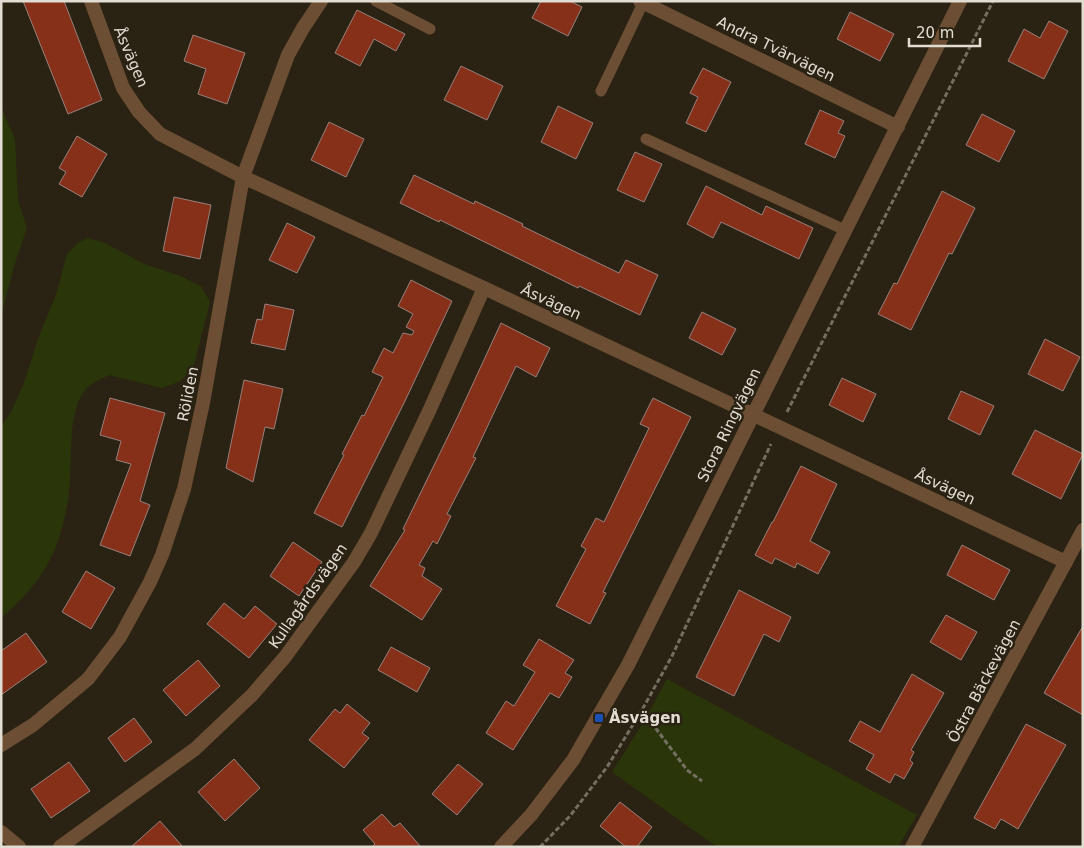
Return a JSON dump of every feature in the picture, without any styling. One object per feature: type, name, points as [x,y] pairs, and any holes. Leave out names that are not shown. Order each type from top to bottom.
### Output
[{"type":"street","name":"Åsvägen","points":[[91,1],[124,88],[139,112],[160,134],[243,177],[484,288],[1066,562]]},
{"type":"street","name":"Röliden","points":[[1,745],[33,725],[88,679],[120,637],[150,582],[162,555],[184,489],[203,403],[243,177],[288,55],[321,1]]},
{"type":"street","name":"Stora Ringvägen","points":[[501,847],[531,815],[573,760],[613,693],[960,1]]},
{"type":"street","name":"Andra Tvärvägen","points":[[642,2],[898,126]]},
{"type":"street","name":"Kullagårdsvägen","points":[[60,847],[196,749],[252,695],[285,657],[354,562],[371,533],[430,409],[484,288]]},
{"type":"street","name":"Östra Bäckevägen","points":[[912,847],[1083,530]]},
{"type":"street","points":[[1,832],[20,847]]},
{"type":"lane","points":[[376,1],[430,29]]},
{"type":"lane","points":[[601,90],[642,2]]},
{"type":"lane","points":[[646,139],[845,230]]},
{"type":"path","points":[[642,710],[687,770],[702,781]]},
{"type":"green space","points":[[1,107],[15,139],[18,200],[27,228],[15,263],[1,316]]},
{"type":"green space","points":[[88,238],[105,243],[144,264],[180,276],[201,286],[210,302],[194,365],[181,381],[162,388],[109,375],[86,389],[75,410],[69,493],[60,535],[50,559],[37,581],[1,618],[1,426],[11,412],[24,383],[38,339],[56,295],[67,254],[79,242]]},
{"type":"green space","points":[[667,679],[917,815],[898,847],[717,847],[612,772],[643,723]]},
{"type":"building","points":[[23,1],[64,1],[102,100],[68,114]]},
{"type":"building","points":[[541,1],[570,1],[582,7],[568,36],[532,18]]},
{"type":"building","points":[[357,10],[405,34],[396,51],[374,39],[360,66],[335,53]]},
{"type":"building","points":[[850,12],[894,34],[880,61],[837,39]]},
{"type":"building","points":[[1049,21],[1068,31],[1044,79],[1008,61],[1024,29],[1040,38]]},
{"type":"building","points":[[193,35],[245,53],[227,104],[198,94],[206,69],[184,61]]},
{"type":"building","points":[[461,66],[503,86],[487,120],[444,100]]},
{"type":"building","points":[[703,68],[731,82],[706,132],[686,123],[698,97],[690,93]]},
{"type":"building","points":[[558,106],[593,123],[576,159],[541,142]]},
{"type":"building","points":[[820,110],[844,121],[838,133],[845,136],[835,158],[805,144]]},
{"type":"building","points":[[982,114],[1015,131],[999,162],[966,145]]},
{"type":"building","points":[[329,122],[364,139],[346,177],[311,160]]},
{"type":"building","points":[[77,136],[107,154],[82,197],[59,184],[66,172],[59,168]]},
{"type":"building","points":[[635,152],[662,164],[644,202],[617,190]]},
{"type":"building","points":[[414,175],[474,204],[475,201],[619,273],[626,260],[658,275],[640,315],[579,286],[578,288],[440,220],[439,222],[400,203]]},
{"type":"building","points":[[706,186],[762,215],[766,206],[813,228],[799,259],[721,222],[713,238],[687,224]]},
{"type":"building","points":[[942,191],[975,208],[952,254],[949,253],[911,330],[878,314],[894,283],[897,284]]},
{"type":"building","points":[[174,197],[211,205],[200,259],[163,251]]},
{"type":"building","points":[[287,223],[315,237],[297,273],[269,260]]},
{"type":"building","points":[[411,280],[452,301],[405,401],[342,527],[314,513],[344,455],[342,454],[362,415],[364,416],[383,377],[372,372],[384,348],[393,353],[403,333],[412,335],[414,331],[406,327],[413,314],[398,306]]},
{"type":"building","points":[[265,304],[294,310],[285,350],[251,343],[257,319],[262,320]]},
{"type":"building","points":[[702,312],[736,329],[722,355],[689,338]]},
{"type":"building","points":[[501,323],[550,348],[536,377],[516,366],[473,457],[476,458],[447,514],[451,516],[437,544],[433,541],[419,565],[425,568],[422,576],[442,589],[422,620],[370,586],[405,530],[403,529]]},
{"type":"building","points":[[1045,339],[1080,357],[1063,391],[1028,374]]},
{"type":"building","points":[[842,378],[876,394],[863,422],[829,405]]},
{"type":"building","points":[[244,380],[283,389],[274,429],[265,427],[253,482],[226,468]]},
{"type":"building","points":[[961,391],[994,406],[980,435],[948,419]]},
{"type":"building","points":[[110,398],[165,413],[140,501],[150,505],[130,556],[100,545],[131,464],[116,460],[121,441],[100,435]]},
{"type":"building","points":[[653,398],[691,417],[603,592],[606,593],[590,624],[556,606],[586,549],[581,546],[596,518],[604,522],[649,428],[640,424]]},
{"type":"building","points":[[1035,430],[1083,454],[1061,499],[1012,474]]},
{"type":"building","points":[[801,466],[837,484],[810,541],[830,552],[818,574],[797,563],[795,568],[775,558],[772,564],[755,555]]},
{"type":"building","points":[[293,542],[322,562],[299,596],[270,576]]},
{"type":"building","points":[[962,545],[1010,570],[994,600],[947,575]]},
{"type":"building","points":[[86,571],[115,588],[91,629],[62,612]]},
{"type":"building","points":[[739,590],[791,617],[779,642],[764,634],[734,696],[696,677]]},
{"type":"building","points":[[224,603],[244,619],[255,606],[277,624],[249,658],[207,624]]},
{"type":"building","points":[[946,615],[977,632],[961,660],[930,642]]},
{"type":"building","points":[[1083,626],[1083,715],[1044,693]]},
{"type":"building","points":[[26,633],[47,662],[1,695],[1,651]]},
{"type":"building","points":[[539,639],[574,660],[565,673],[572,677],[559,698],[550,693],[513,750],[486,733],[506,701],[514,706],[535,672],[523,665]]},
{"type":"building","points":[[391,647],[430,668],[417,692],[378,670]]},
{"type":"building","points":[[198,660],[220,686],[186,716],[163,690]]},
{"type":"building","points":[[912,674],[944,693],[911,750],[914,752],[910,760],[913,763],[904,779],[895,774],[890,783],[866,769],[874,755],[849,741],[860,721],[880,732]]},
{"type":"building","points":[[347,704],[370,723],[362,733],[369,738],[344,768],[309,740],[335,709],[340,713]]},
{"type":"building","points":[[134,718],[152,742],[125,762],[108,738]]},
{"type":"building","points":[[1026,724],[1066,745],[1018,829],[1001,819],[995,829],[974,818]]},
{"type":"building","points":[[234,759],[260,788],[225,821],[198,792]]},
{"type":"building","points":[[69,762],[90,791],[51,818],[31,789]]},
{"type":"building","points":[[458,764],[483,784],[457,815],[432,794]]},
{"type":"building","points":[[620,802],[652,827],[637,847],[626,847],[600,826]]},
{"type":"building","points":[[382,814],[394,827],[400,823],[421,847],[372,847],[375,844],[363,830]]},
{"type":"building","points":[[160,821],[183,847],[131,847]]},
{"type":"place","name":"Åsvägen","points":[[599,718]]}]
